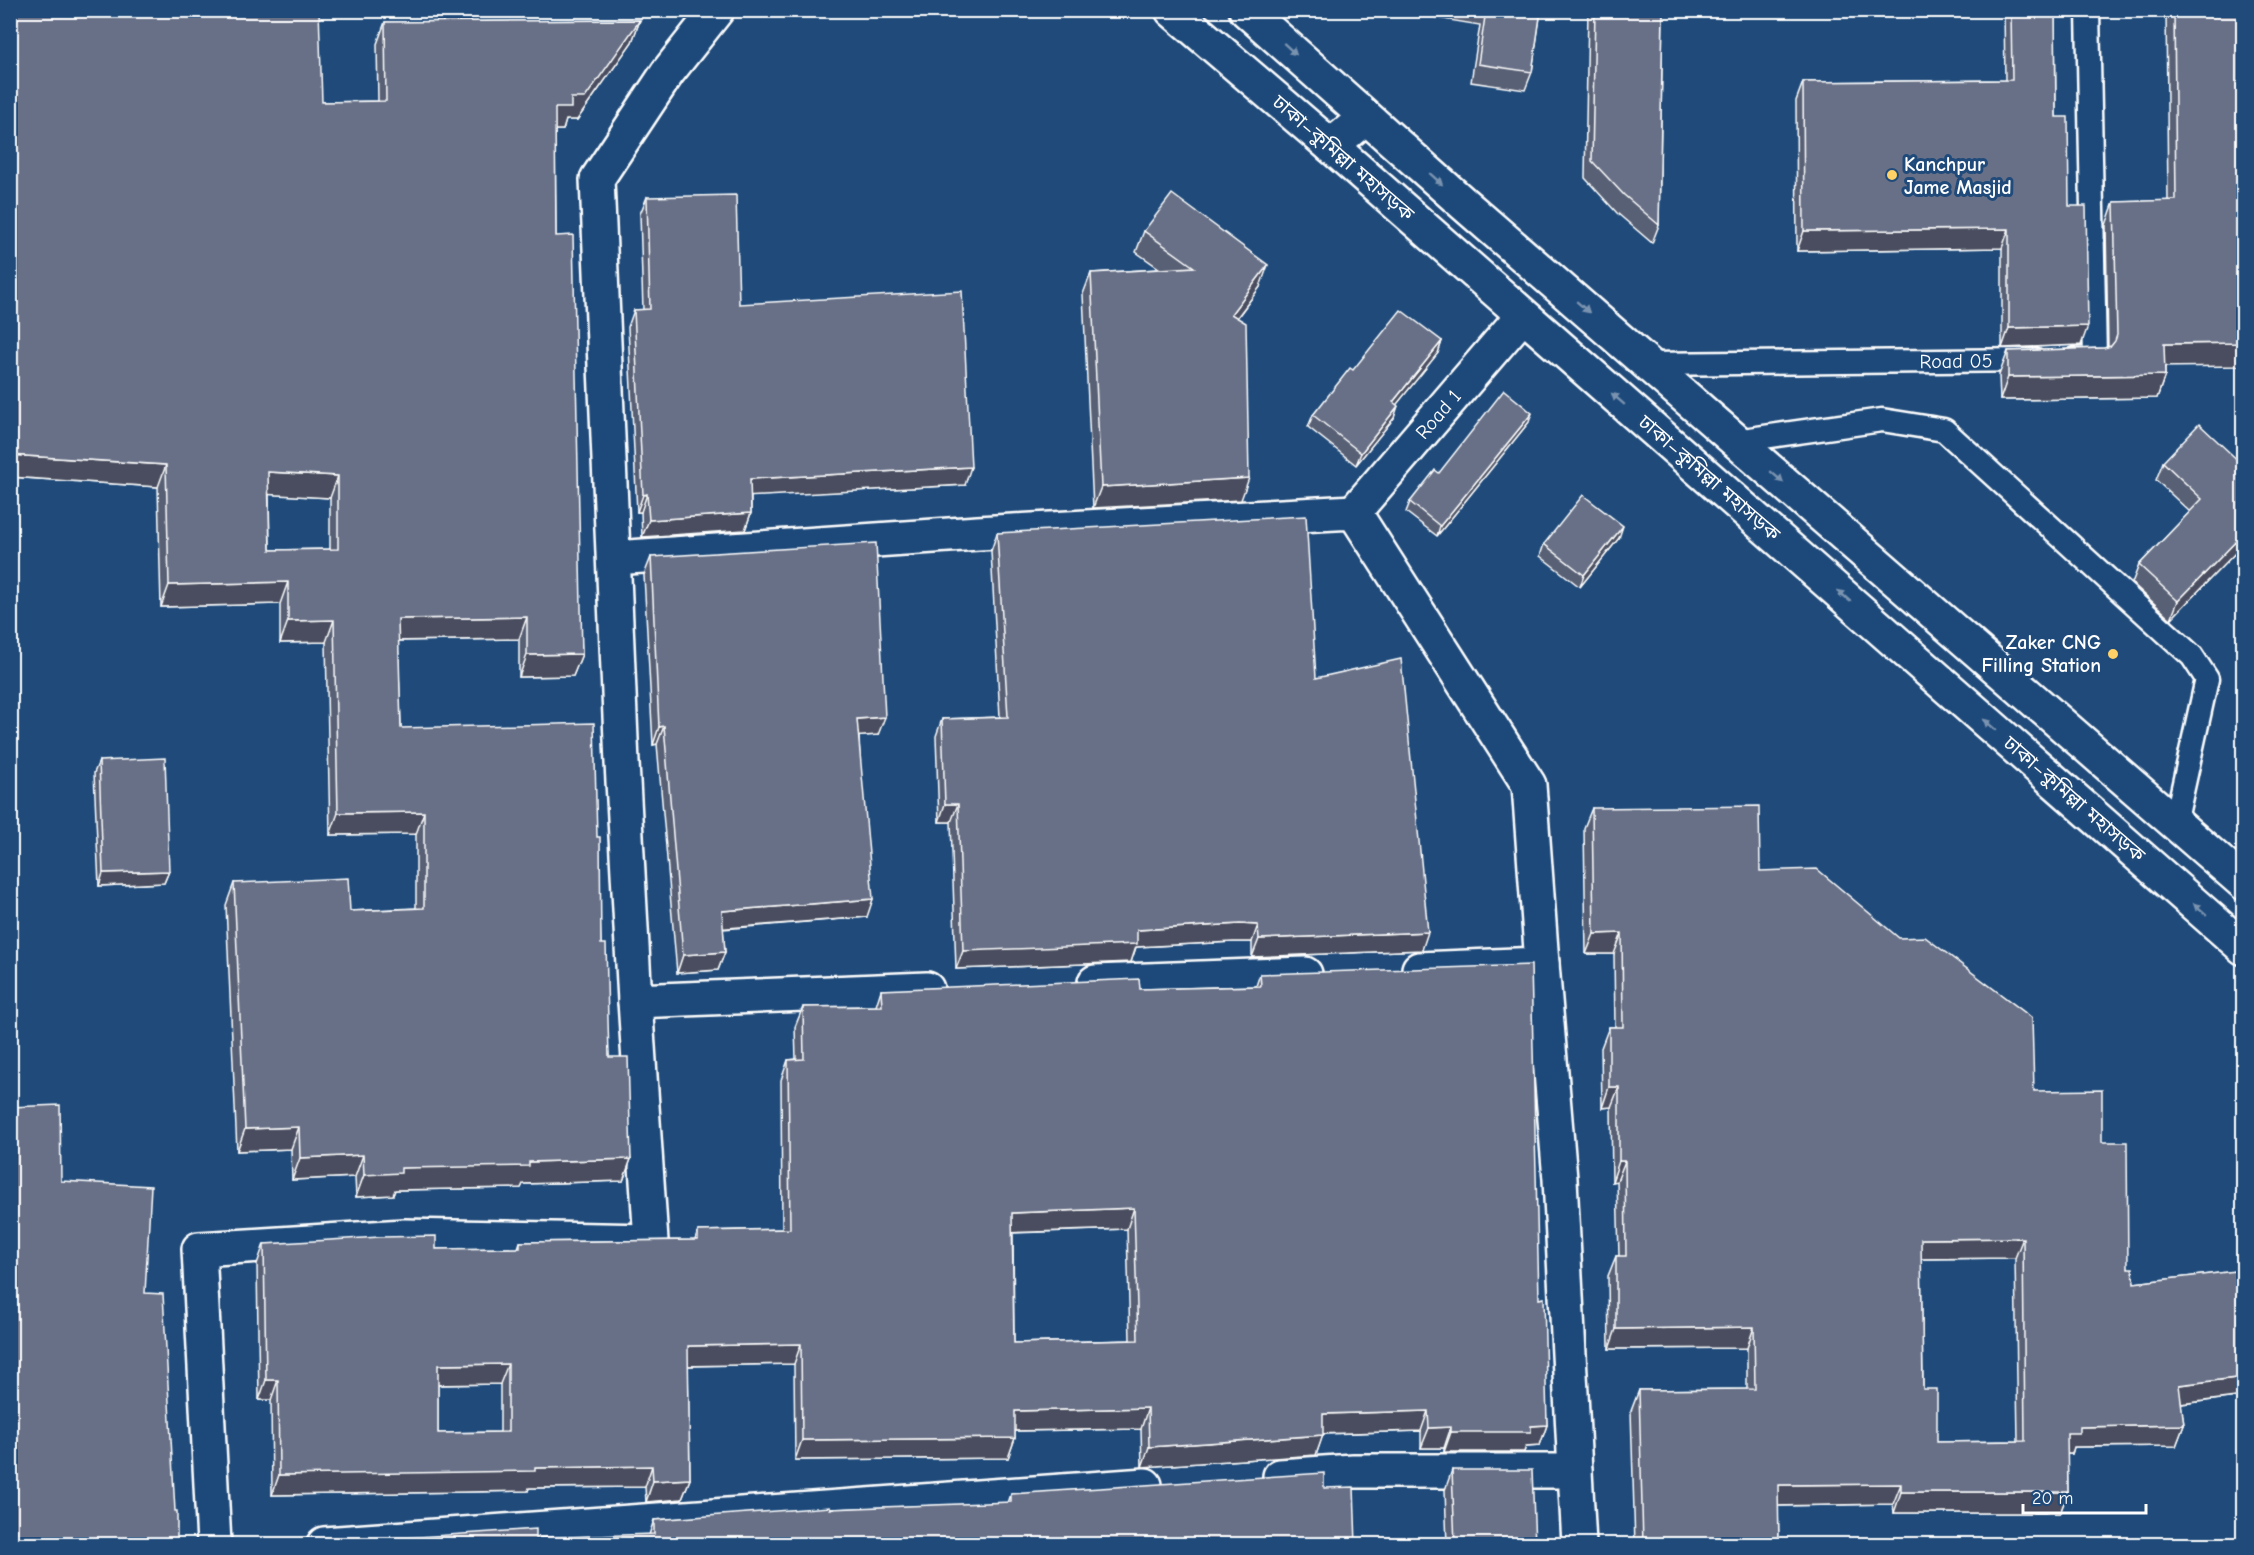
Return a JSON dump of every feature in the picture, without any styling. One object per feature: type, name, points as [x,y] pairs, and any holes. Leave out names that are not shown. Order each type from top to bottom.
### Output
[{"type":"main road","points":[[214,1545],[199,1249],[404,1236],[651,1241],[635,1001],[597,179],[668,72],[717,10]]},
{"type":"main road","name":"ঢাকা–কুমিল্লা মহাসড়ক","points":[[1172,10],[1331,146],[2244,948]]},
{"type":"main road","points":[[1246,10],[2244,883]]},
{"type":"main road","points":[[1331,146],[1366,117]]},
{"type":"main road","name":"Road 1","points":[[1354,512],[1522,316]]},
{"type":"main road","points":[[614,558],[990,532],[1354,512],[1529,785],[1560,1179],[1579,1545]]},
{"type":"main road","points":[[1387,971],[1542,964]]},
{"type":"main road","points":[[1065,984],[1340,973]]},
{"type":"main road","points":[[635,1001],[957,988]]},
{"type":"main road","points":[[1246,1478],[1353,1471],[1575,1471]]},
{"type":"main road","points":[[324,1545],[1175,1483]]},
{"type":"lane","name":"Road 05","points":[[1648,364],[2095,358],[2088,10]]},
{"type":"lane","points":[[1736,441],[1882,420],[1944,430],[2192,656],[2207,680],[2175,824]]},
{"type":"building","points":[[10,10],[319,10],[322,102],[386,101],[385,22],[640,20],[585,98],[571,98],[571,108],[555,108],[556,236],[573,235],[582,654],[527,655],[527,617],[398,619],[401,728],[594,723],[597,837],[600,837],[601,944],[606,944],[609,1057],[628,1057],[631,1159],[529,1162],[529,1166],[401,1168],[401,1173],[364,1175],[363,1155],[300,1158],[299,1127],[245,1129],[234,883],[348,878],[350,911],[424,908],[424,812],[338,813],[334,620],[288,621],[288,582],[169,585],[166,465],[10,455]],"holes":[[[268,472],[338,476],[338,549],[270,550]]]},
{"type":"building","points":[[1486,10],[1541,10],[1532,72],[1478,64]]},
{"type":"building","points":[[1595,10],[1663,10],[1659,225],[1624,195],[1592,161]]},
{"type":"building","points":[[2011,10],[2055,10],[2056,117],[2068,117],[2069,206],[2086,206],[2088,326],[2009,328],[2009,229],[1804,231],[1803,82],[2012,80]]},
{"type":"building","points":[[2174,10],[2244,10],[2244,343],[2164,344],[2165,375],[2008,377],[2008,351],[2104,348],[2111,346],[2115,341],[2117,335],[2114,202],[2176,200]]},
{"type":"building","points":[[1172,194],[1268,265],[1231,314],[1246,323],[1249,478],[1101,487],[1091,273],[1194,267],[1144,231]]},
{"type":"building","points":[[736,195],[739,304],[962,291],[971,467],[750,479],[751,513],[649,520],[647,494],[643,495],[634,310],[650,309],[647,197]]},
{"type":"building","points":[[1401,310],[1442,341],[1393,402],[1398,406],[1361,453],[1313,415],[1350,368],[1353,370]]},
{"type":"building","points":[[1504,390],[1532,413],[1440,526],[1410,502],[1435,470],[1439,473]]},
{"type":"building","points":[[2199,424],[2244,466],[2244,533],[2178,601],[2139,565],[2202,499],[2163,462]]},
{"type":"building","points":[[1583,495],[1623,526],[1584,575],[1544,544]]},
{"type":"building","points":[[1306,516],[1316,678],[1401,659],[1428,932],[1259,939],[1258,925],[1240,924],[1137,930],[1137,944],[963,951],[958,804],[945,804],[942,719],[1008,717],[997,533]]},
{"type":"building","points":[[876,543],[885,717],[857,719],[873,899],[722,911],[725,952],[683,955],[664,726],[659,727],[651,557]]},
{"type":"building","points":[[165,758],[169,871],[103,873],[99,761]]},
{"type":"building","points":[[1759,806],[1760,871],[1817,869],[1899,938],[1925,937],[2032,1018],[2034,1091],[2102,1090],[2102,1142],[2127,1142],[2128,1268],[2133,1268],[2134,1283],[2244,1270],[2244,1377],[2179,1385],[2184,1425],[2079,1427],[2079,1433],[2067,1433],[2068,1492],[1901,1492],[1901,1484],[1778,1485],[1779,1545],[1643,1545],[1639,1390],[1755,1389],[1754,1327],[1616,1329],[1616,1256],[1626,1256],[1625,1161],[1619,1161],[1619,1087],[1609,1087],[1609,1027],[1623,1027],[1622,933],[1594,934],[1592,808]],"holes":[[[2023,1238],[2025,1441],[1937,1442],[1937,1389],[1923,1389],[1921,1239]]]},
{"type":"building","points":[[1531,965],[1539,1299],[1544,1298],[1547,1425],[1531,1426],[1531,1432],[1451,1432],[1451,1427],[1429,1428],[1428,1411],[1323,1414],[1323,1435],[1149,1447],[1148,1408],[1015,1411],[1015,1438],[802,1440],[801,1344],[688,1346],[690,1479],[653,1481],[652,1466],[535,1468],[535,1471],[279,1475],[278,1380],[266,1380],[264,1244],[436,1236],[436,1249],[520,1248],[520,1242],[698,1240],[698,1231],[790,1229],[788,1060],[804,1059],[803,1007],[882,1006],[881,990],[1139,979],[1140,989],[1261,986],[1260,974]],"holes":[[[1134,1208],[1138,1340],[1014,1343],[1012,1213]],[[508,1364],[508,1432],[438,1433],[438,1365]]]},
{"type":"building","points":[[60,1105],[61,1181],[151,1186],[145,1293],[163,1294],[175,1511],[177,1511],[177,1545],[10,1545],[10,1107]]},
{"type":"building","points":[[1452,1470],[1532,1470],[1535,1545],[1455,1545]]},
{"type":"building","points":[[1324,1473],[1324,1488],[1354,1487],[1356,1545],[261,1545],[261,1540],[318,1538],[323,1542],[332,1543],[536,1529],[536,1538],[654,1534],[654,1520],[830,1507],[830,1509],[1011,1502],[1011,1494]]},
{"type":"place","name":"Kanchpur Jame Masjid","points":[[1892,175]]},
{"type":"place","name":"Zaker CNG Filling Station","points":[[2113,654]]}]
